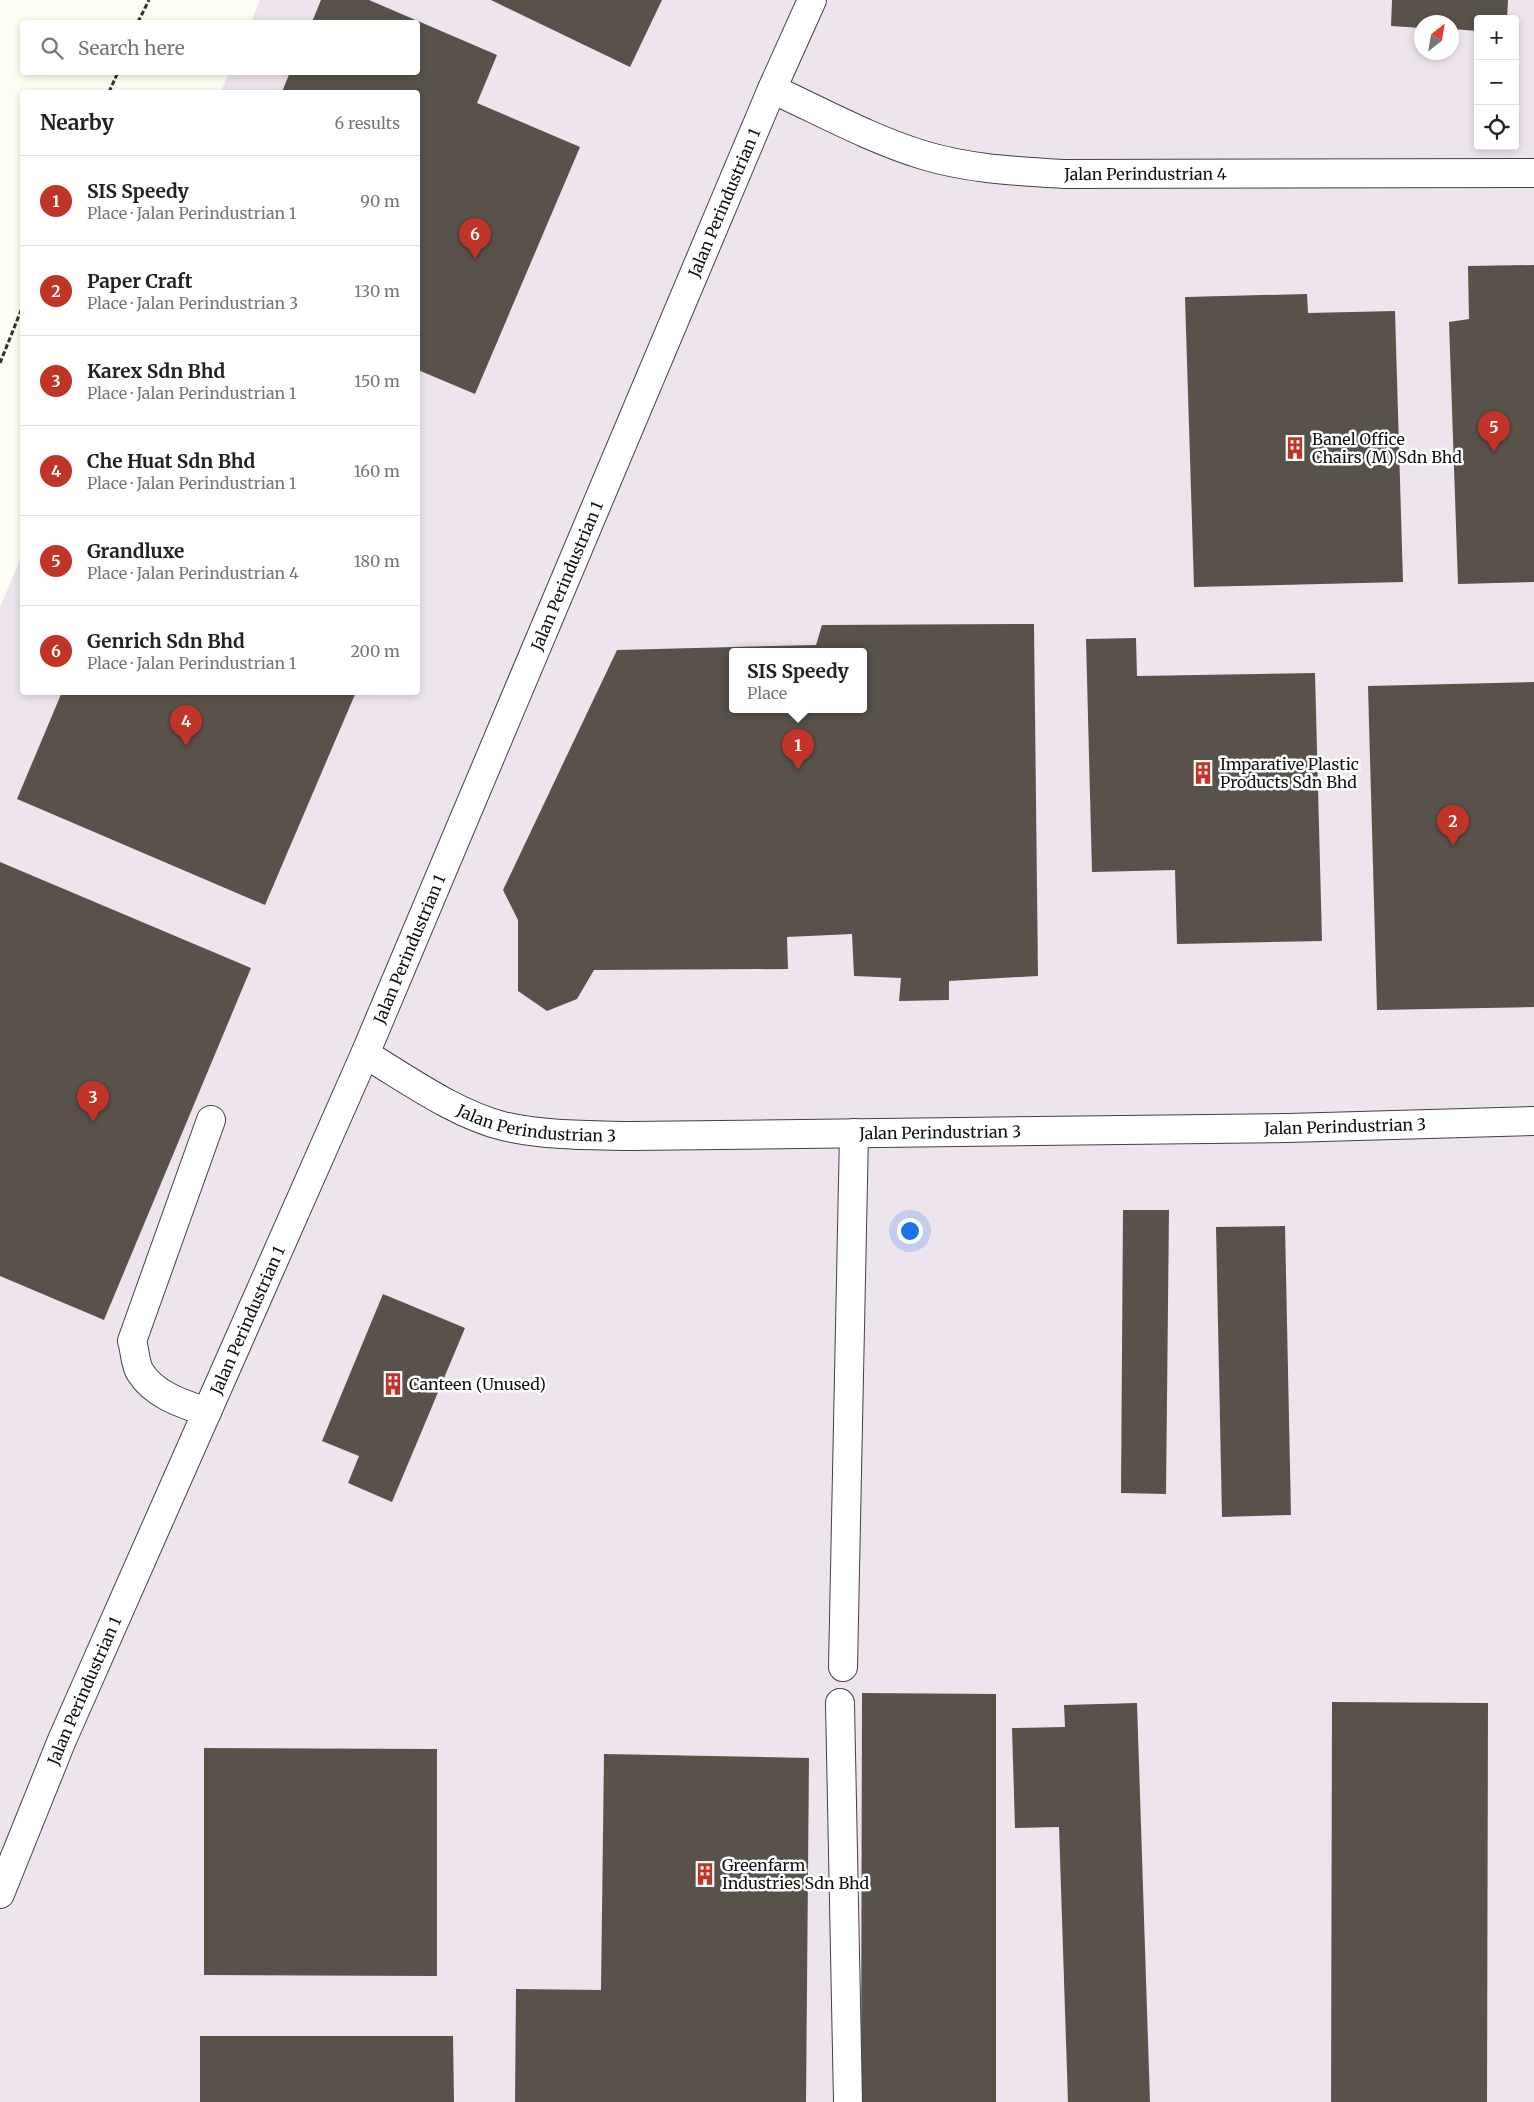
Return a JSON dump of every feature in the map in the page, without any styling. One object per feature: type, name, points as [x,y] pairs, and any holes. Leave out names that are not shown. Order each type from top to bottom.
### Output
[{"type":"street","name":"Jalan Perindustrian 1","points":[[0,1894],[62,1740],[365,1054],[772,89],[812,0]]},
{"type":"street","name":"Jalan Perindustrian 4","points":[[772,89],[881,140],[924,155],[988,169],[1063,174],[1534,173]]},
{"type":"street","name":"Jalan Perindustrian 3","points":[[365,1054],[451,1106],[503,1126],[556,1133],[632,1136],[1288,1128],[1534,1121]]},
{"type":"street","points":[[207,1412],[178,1402],[157,1390],[140,1371],[132,1341],[211,1120]]},
{"type":"street","points":[[843,1667],[854,1133]]},
{"type":"street","points":[[840,1703],[848,2102]]},
{"type":"path","points":[[139,20],[149,0]]},
{"type":"path","points":[[110,90],[117,75]]},
{"type":"path","points":[[0,364],[20,313]]},
{"type":"shaded area","points":[[260,0],[1534,0],[1534,2102],[0,2102],[0,607],[20,560],[20,695],[420,695],[420,90],[222,90],[228,75],[420,75],[420,20],[252,20]]},
{"type":"building","points":[[321,0],[369,0],[416,20],[313,20]]},
{"type":"building","points":[[491,0],[662,0],[630,67]]},
{"type":"building","points":[[1392,0],[1508,0],[1507,15],[1474,15],[1474,31],[1459,30],[1459,15],[1414,15],[1414,27],[1391,26]]},
{"type":"building","points":[[420,22],[497,55],[477,103],[580,147],[475,394],[420,371],[420,90],[283,90],[289,75],[420,75]]},
{"type":"building","points":[[1534,265],[1534,582],[1458,584],[1449,322],[1469,319],[1468,266]]},
{"type":"building","name":"Banel Office Chairs (M) Sdn Bhd","points":[[1307,294],[1308,313],[1395,311],[1403,582],[1194,587],[1185,297]]},
{"type":"building","points":[[1034,624],[1038,976],[949,981],[949,1000],[899,1001],[901,978],[854,976],[852,934],[787,937],[788,969],[594,970],[577,999],[547,1011],[518,991],[518,920],[503,890],[617,650],[816,645],[822,625]]},
{"type":"building","name":"Imparative Plastic Products Sdn Bhd","points":[[1136,638],[1137,676],[1315,673],[1322,941],[1177,944],[1175,870],[1092,872],[1086,639]]},
{"type":"building","points":[[1534,682],[1534,1007],[1377,1010],[1368,686]]},
{"type":"building","points":[[61,695],[355,695],[265,905],[17,799]]},
{"type":"building","points":[[0,862],[251,968],[104,1320],[0,1276]]},
{"type":"building","points":[[1123,1210],[1169,1210],[1166,1494],[1121,1493]]},
{"type":"building","points":[[1285,1226],[1291,1515],[1222,1517],[1216,1227]]},
{"type":"building","name":"Canteen (Unused)","points":[[383,1294],[465,1328],[392,1502],[348,1483],[359,1456],[322,1441]]},
{"type":"building","points":[[862,1693],[996,1694],[996,2102],[861,2102]]},
{"type":"building","points":[[1332,1702],[1488,1703],[1487,2102],[1331,2102]]},
{"type":"building","points":[[1137,1703],[1150,2102],[1068,2102],[1059,1827],[1015,1828],[1012,1728],[1065,1727],[1064,1705]]},
{"type":"building","points":[[204,1748],[437,1749],[437,1976],[204,1975]]},
{"type":"building","name":"Greenfarm Industries Sdn Bhd","points":[[604,1754],[809,1758],[806,2102],[515,2102],[516,1989],[601,1990]]},
{"type":"building","points":[[200,2036],[453,2036],[454,2102],[200,2102]]},
{"type":"place","name":"Genrich Sdn Bhd","points":[[475,259]]},
{"type":"place","name":"Banel Office Chairs (M) Sdn Bhd","points":[[1295,448]]},
{"type":"place","name":"Grandluxe","points":[[1494,452]]},
{"type":"place","name":"Che Huat Sdn Bhd","points":[[186,746]]},
{"type":"place","name":"SIS Speedy","points":[[798,770]]},
{"type":"place","name":"Imparative Plastic Products Sdn Bhd","points":[[1203,773]]},
{"type":"place","name":"Paper Craft","points":[[1453,846]]},
{"type":"place","name":"Karex Sdn Bhd","points":[[93,1122]]},
{"type":"place","name":"Canteen (Unused)","points":[[393,1384]]},
{"type":"place","name":"Greenfarm Industries Sdn Bhd","points":[[705,1874]]}]
